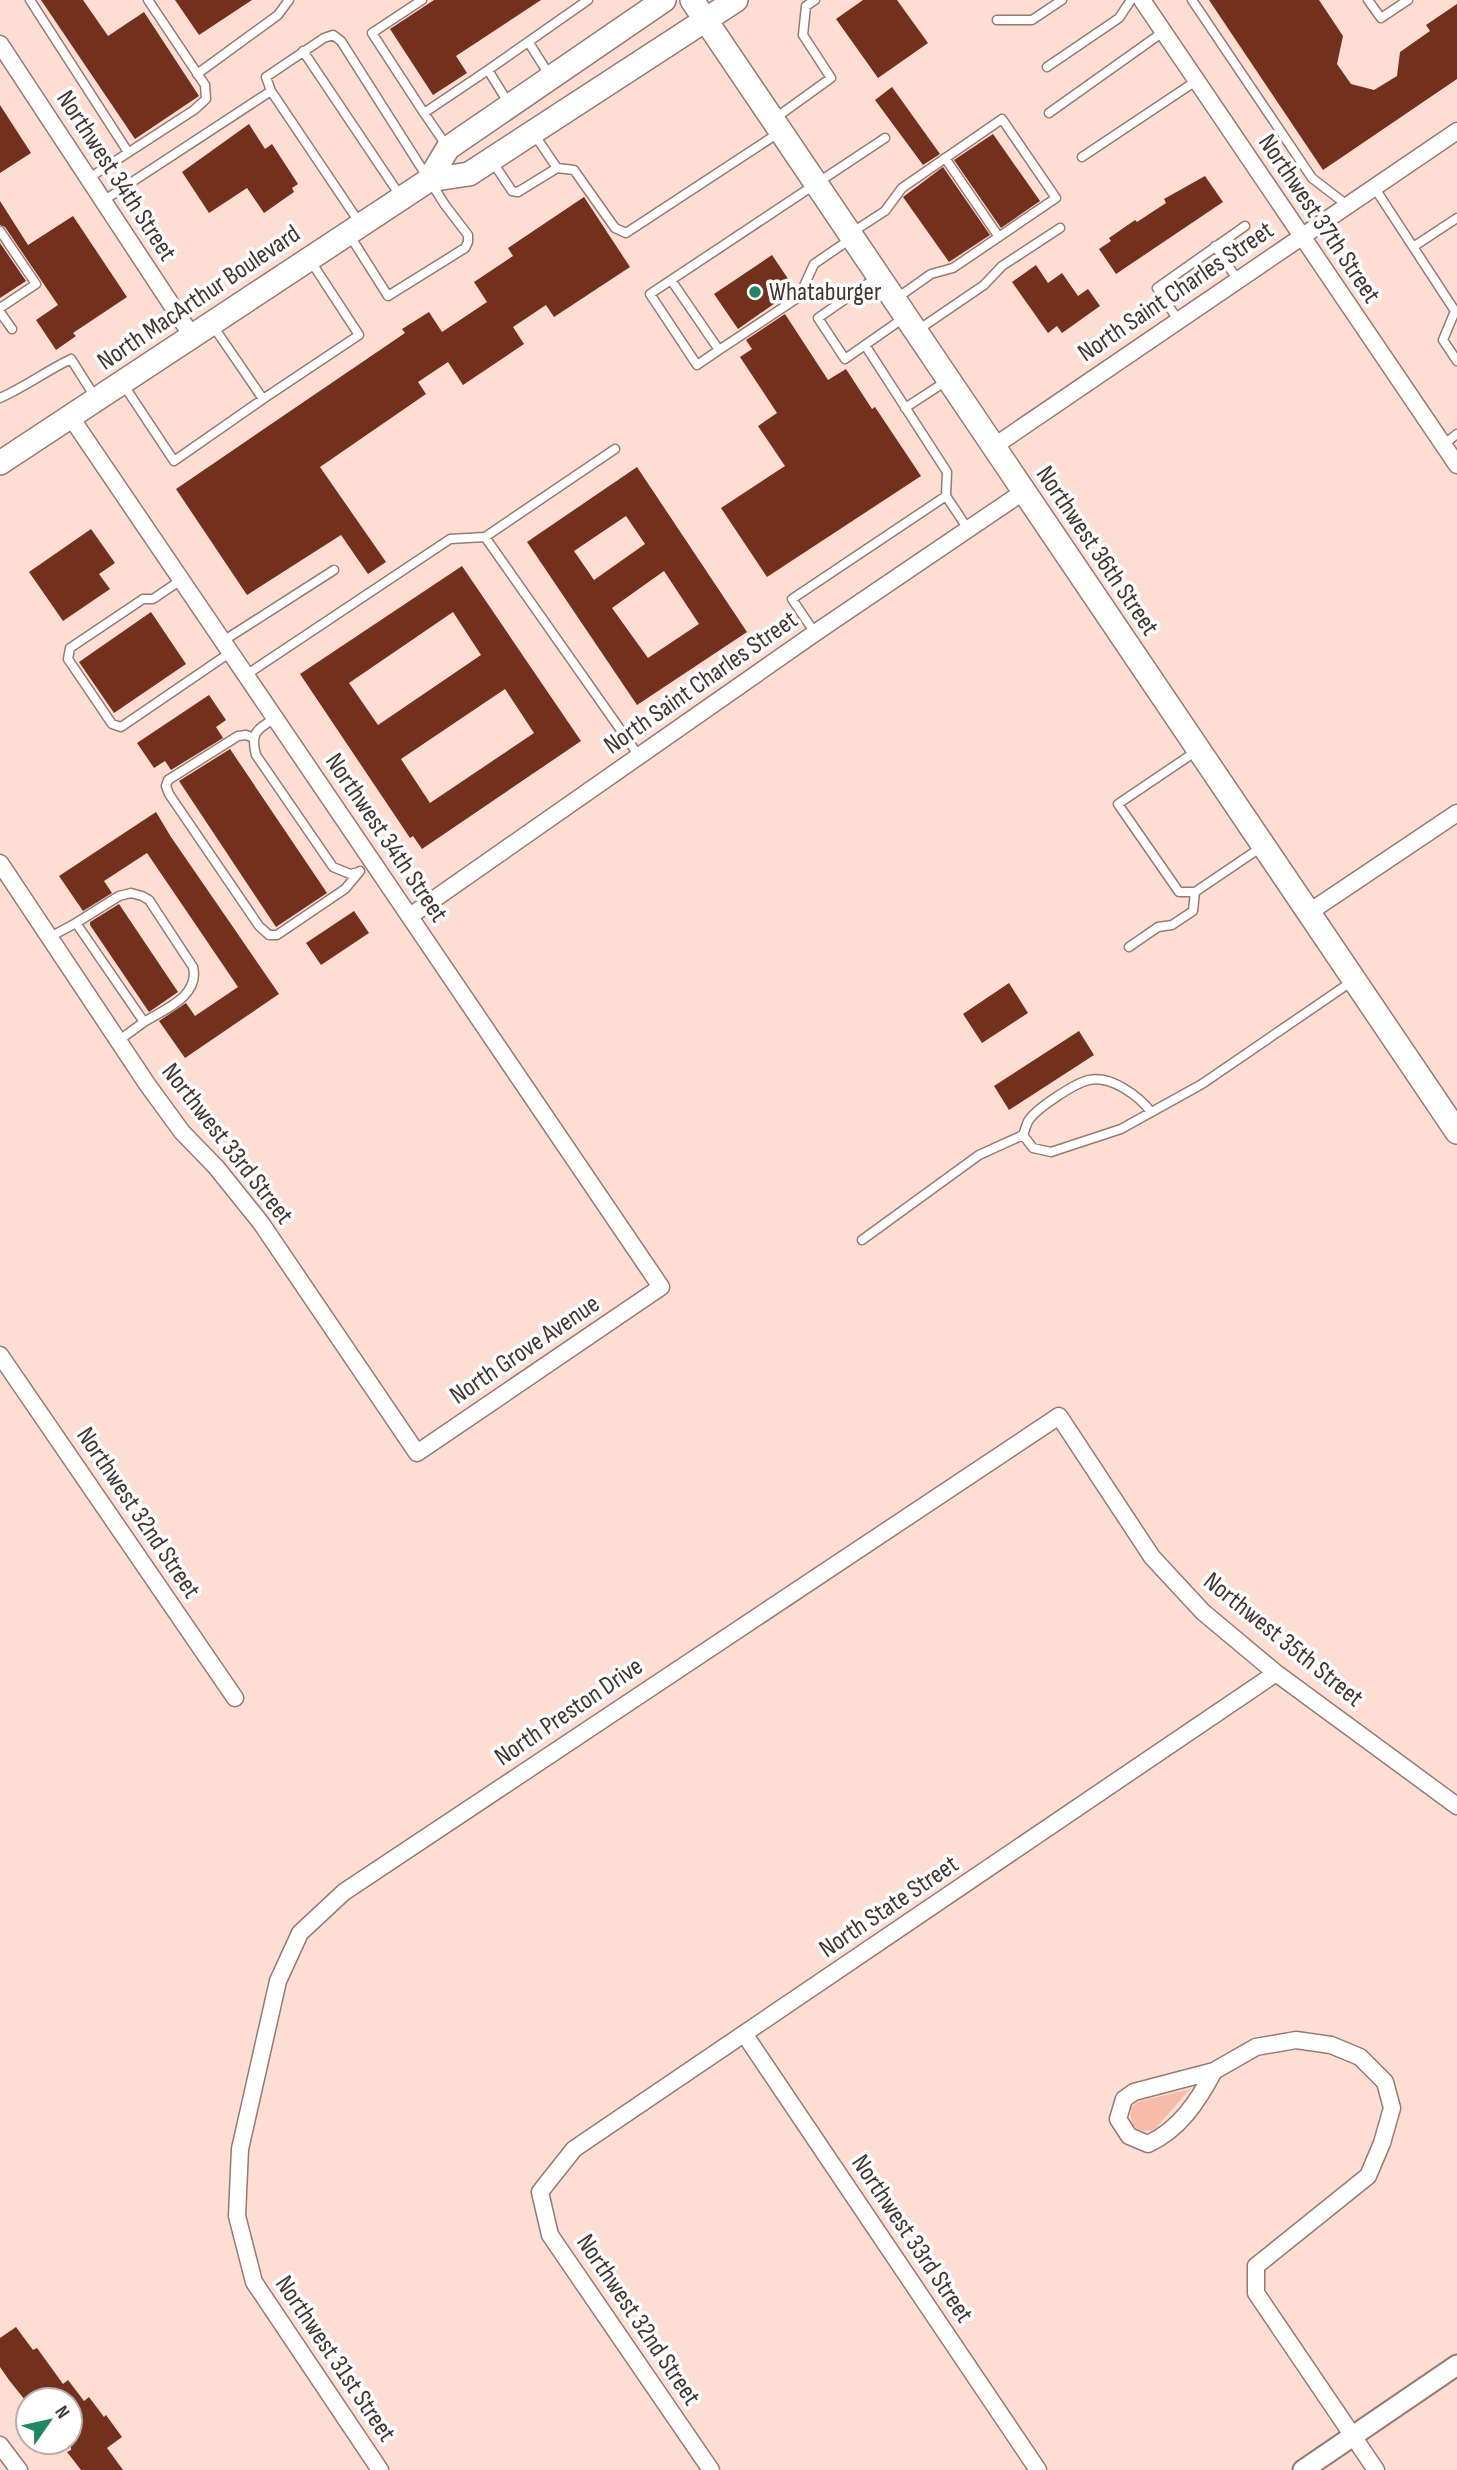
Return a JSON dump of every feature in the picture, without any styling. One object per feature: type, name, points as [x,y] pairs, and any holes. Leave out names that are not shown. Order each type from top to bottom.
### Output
[{"type":"main road","name":"North MacArthur Boulevard","points":[[429,180],[448,148],[664,0]]},
{"type":"main road","name":"Northwest 36th Street","points":[[692,0],[1457,1132]]},
{"type":"main road","name":"North MacArthur Boulevard","points":[[0,463],[429,180],[469,174],[492,161],[736,0]]},
{"type":"street","name":"Northwest 37th Street","points":[[1142,0],[1457,465]]},
{"type":"street","name":"Northwest 34th Street","points":[[0,44],[103,201],[202,330]]},
{"type":"street","name":"North Saint Charles Street","points":[[993,447],[1457,131]]},
{"type":"street","name":"Northwest 34th Street","points":[[70,416],[275,718],[367,867],[410,916],[661,1287]]},
{"type":"street","name":"North Saint Charles Street","points":[[410,916],[815,633],[1023,492]]},
{"type":"street","points":[[1308,913],[1457,813]]},
{"type":"street","name":"Northwest 33rd Street","points":[[0,863],[182,1132],[216,1167],[261,1223],[417,1453]]},
{"type":"street","name":"North Grove Avenue","points":[[417,1453],[661,1287]]},
{"type":"street","name":"Northwest 32nd Street","points":[[0,1356],[236,1699]]},
{"type":"street","name":"Northwest 35th Street","points":[[1059,1416],[1152,1557],[1203,1612],[1276,1673],[1457,1806]]},
{"type":"street","name":"North Preston Drive","points":[[240,2149],[278,1981],[300,1933],[344,1892],[1059,1416]]},
{"type":"street","name":"North State Street","points":[[540,2192],[574,2149],[1276,1673]]},
{"type":"street","name":"Northwest 33rd Street","points":[[745,2035],[1038,2470]]},
{"type":"street","points":[[1214,2071],[1200,2098],[1165,2136],[1149,2144],[1129,2136],[1118,2119],[1124,2099],[1135,2091],[1214,2071],[1256,2047],[1296,2040],[1331,2045],[1360,2057],[1385,2082],[1392,2108],[1382,2143],[1368,2176],[1256,2266],[1256,2293],[1376,2470]]},
{"type":"street","name":"Northwest 31st Street","points":[[240,2149],[237,2216],[254,2282],[380,2470]]},
{"type":"street","name":"Northwest 32nd Street","points":[[540,2192],[550,2235],[711,2470]]},
{"type":"street","points":[[1303,2470],[1457,2365]]},
{"type":"street","points":[[0,2445],[19,2470]]},
{"type":"lane","points":[[30,0],[128,152]]},
{"type":"lane","points":[[89,178],[194,110],[206,99],[205,85],[148,0]]},
{"type":"lane","points":[[197,74],[278,15],[289,0]]},
{"type":"lane","points":[[422,0],[372,33],[448,148]]},
{"type":"lane","points":[[425,113],[588,0]]},
{"type":"lane","points":[[492,161],[512,191],[518,192],[557,168],[574,170],[615,228],[626,233],[776,126],[831,78],[803,35],[806,6],[815,0]]},
{"type":"lane","points":[[997,20],[1032,20],[1062,0]]},
{"type":"lane","points":[[1047,67],[1119,18],[1131,0]]},
{"type":"lane","points":[[1192,0],[1312,178],[1347,205]]},
{"type":"lane","points":[[1368,0],[1381,18],[1408,0]]},
{"type":"lane","points":[[1049,113],[1163,32]]},
{"type":"lane","points":[[333,35],[341,41],[429,180],[468,235],[465,248],[388,296],[354,229],[271,92],[266,77],[303,51],[333,35]]},
{"type":"lane","points":[[529,43],[551,77]]},
{"type":"lane","points":[[303,51],[401,198]]},
{"type":"lane","points":[[488,70],[509,105]]},
{"type":"lane","points":[[1082,158],[1196,81]]},
{"type":"lane","points":[[103,201],[271,92]]},
{"type":"lane","points":[[885,138],[650,294],[697,365],[799,297],[814,264],[885,211],[902,188],[1002,119],[1056,198],[953,268],[931,274],[904,317]]},
{"type":"lane","points":[[533,133],[557,168]]},
{"type":"lane","points":[[945,158],[999,237]]},
{"type":"lane","points":[[1374,187],[1455,311],[1443,340],[1457,361]]},
{"type":"lane","points":[[1413,247],[1457,218]]},
{"type":"lane","points":[[1178,320],[1157,288],[1245,226]]},
{"type":"lane","points":[[878,277],[818,318],[845,359],[904,317],[984,285],[1002,266],[1060,228]]},
{"type":"lane","points":[[0,231],[36,284],[0,310],[12,329]]},
{"type":"lane","points":[[1215,246],[1237,279]]},
{"type":"lane","points":[[122,383],[174,461],[359,335],[309,258]]},
{"type":"lane","points":[[671,280],[719,350]]},
{"type":"lane","points":[[202,330],[263,400]]},
{"type":"lane","points":[[865,345],[947,472],[946,496],[968,529]]},
{"type":"lane","points":[[0,398],[25,387],[43,373],[71,359],[97,399]]},
{"type":"lane","points":[[905,408],[948,380]]},
{"type":"lane","points":[[1443,444],[1457,434]]},
{"type":"lane","points":[[246,675],[450,539],[485,537],[615,449]]},
{"type":"lane","points":[[815,633],[792,599],[946,496]]},
{"type":"lane","points":[[485,537],[639,756]]},
{"type":"lane","points":[[181,580],[153,599],[143,599],[70,648],[68,659],[112,724],[121,727],[334,570]]},
{"type":"lane","points":[[275,718],[259,728],[254,738],[256,755],[332,867],[350,874],[367,867]]},
{"type":"lane","points":[[254,738],[238,736],[168,780],[166,786],[259,926],[269,935],[287,929],[345,889],[367,867]]},
{"type":"lane","points":[[1198,750],[1118,804],[1179,892],[1195,892],[1263,846]]},
{"type":"lane","points":[[1129,947],[1158,927],[1172,925],[1193,911],[1195,892]]},
{"type":"lane","points":[[50,937],[119,896],[131,893],[149,900],[193,967],[195,977],[188,994],[118,1041]]},
{"type":"lane","points":[[76,923],[144,1022]]},
{"type":"lane","points":[[1023,1135],[1033,1148],[1051,1152],[1121,1129],[1202,1084],[1354,980]]},
{"type":"lane","points":[[862,1240],[979,1155],[1023,1135],[1029,1120],[1051,1100],[1090,1079],[1115,1083],[1140,1098],[1151,1112]]},
{"type":"shaded area","points":[[1190,2089],[1154,2130],[1138,2129],[1133,2124],[1131,2108],[1137,2102]]},
{"type":"building","points":[[41,0],[83,0],[108,36],[144,12],[199,96],[135,139]]},
{"type":"building","points":[[175,0],[252,0],[199,35]]},
{"type":"building","points":[[434,0],[541,0],[456,56],[467,73],[433,95],[390,29]]},
{"type":"building","points":[[863,0],[897,0],[928,43],[878,78],[836,19]]},
{"type":"building","points":[[1209,0],[1319,0],[1343,36],[1337,64],[1351,84],[1374,90],[1397,76],[1400,52],[1430,31],[1426,25],[1457,4],[1457,79],[1323,170]]},
{"type":"building","points":[[892,87],[940,154],[923,165],[875,100]]},
{"type":"building","points":[[0,105],[31,153],[0,173]]},
{"type":"building","points":[[249,124],[265,149],[272,144],[298,184],[292,188],[294,192],[264,213],[247,188],[209,213],[182,172]]},
{"type":"building","points":[[993,134],[1040,201],[1001,228],[954,160]]},
{"type":"building","points":[[943,167],[990,235],[949,262],[903,197]]},
{"type":"building","points":[[1205,176],[1223,202],[1116,274],[1099,249],[1111,241],[1109,238],[1135,220],[1137,222],[1166,203],[1164,199]]},
{"type":"building","points":[[584,197],[630,267],[554,317],[546,305],[513,327],[524,344],[463,385],[448,362],[418,382],[426,394],[320,467],[386,562],[368,574],[341,535],[247,595],[176,489],[405,333],[402,329],[429,312],[442,332],[487,302],[474,282],[513,256],[508,248]]},
{"type":"building","points":[[0,201],[28,245],[73,216],[127,297],[73,333],[76,336],[56,350],[36,320],[58,305],[5,227],[0,225]]},
{"type":"building","points":[[0,243],[26,281],[0,298]]},
{"type":"building","name":"Whataburger","points":[[772,255],[795,289],[738,329],[714,294]]},
{"type":"building","points":[[1036,265],[1048,283],[1062,273],[1078,296],[1088,289],[1100,306],[1062,333],[1057,326],[1048,333],[1012,282]]},
{"type":"building","points":[[785,314],[828,380],[846,369],[921,476],[767,577],[721,508],[785,466],[758,426],[777,413],[740,357],[752,349],[746,340]]},
{"type":"building","points":[[637,467],[747,632],[637,705],[527,542]],"holes":[[[626,516],[645,544],[594,580],[574,551]],[[664,571],[699,624],[648,658],[612,608]]]},
{"type":"building","points":[[91,529],[115,563],[99,574],[110,589],[63,621],[29,572]]},
{"type":"building","points":[[462,566],[581,741],[422,849],[413,836],[410,838],[300,674]],"holes":[[[453,612],[481,655],[378,725],[349,683]],[[505,689],[534,733],[430,803],[401,759]]]},
{"type":"building","points":[[151,612],[186,664],[114,713],[79,662]]},
{"type":"building","points":[[209,695],[226,720],[216,727],[223,738],[171,770],[165,761],[154,768],[137,743]]},
{"type":"building","points":[[230,749],[327,893],[276,927],[179,781]]},
{"type":"building","points":[[156,812],[279,994],[185,1058],[159,1021],[186,1003],[195,1016],[238,987],[147,853],[104,881],[112,893],[83,911],[59,876]]},
{"type":"building","points":[[119,904],[178,992],[149,1012],[90,925],[90,922]]},
{"type":"building","points":[[354,911],[369,933],[321,965],[306,943]]},
{"type":"building","points":[[1009,983],[1028,1013],[982,1043],[963,1014]]},
{"type":"building","points":[[1079,1031],[1094,1055],[1009,1110],[994,1086]]},
{"type":"building","points":[[16,2327],[33,2350],[37,2348],[63,2384],[68,2380],[73,2386],[14,2386],[0,2367],[0,2338]]},
{"type":"building","points":[[89,2397],[122,2437],[107,2448],[123,2470],[81,2470],[70,2456],[84,2456],[84,2401]]},
{"type":"place","name":"Whataburger","points":[[755,292]]}]
